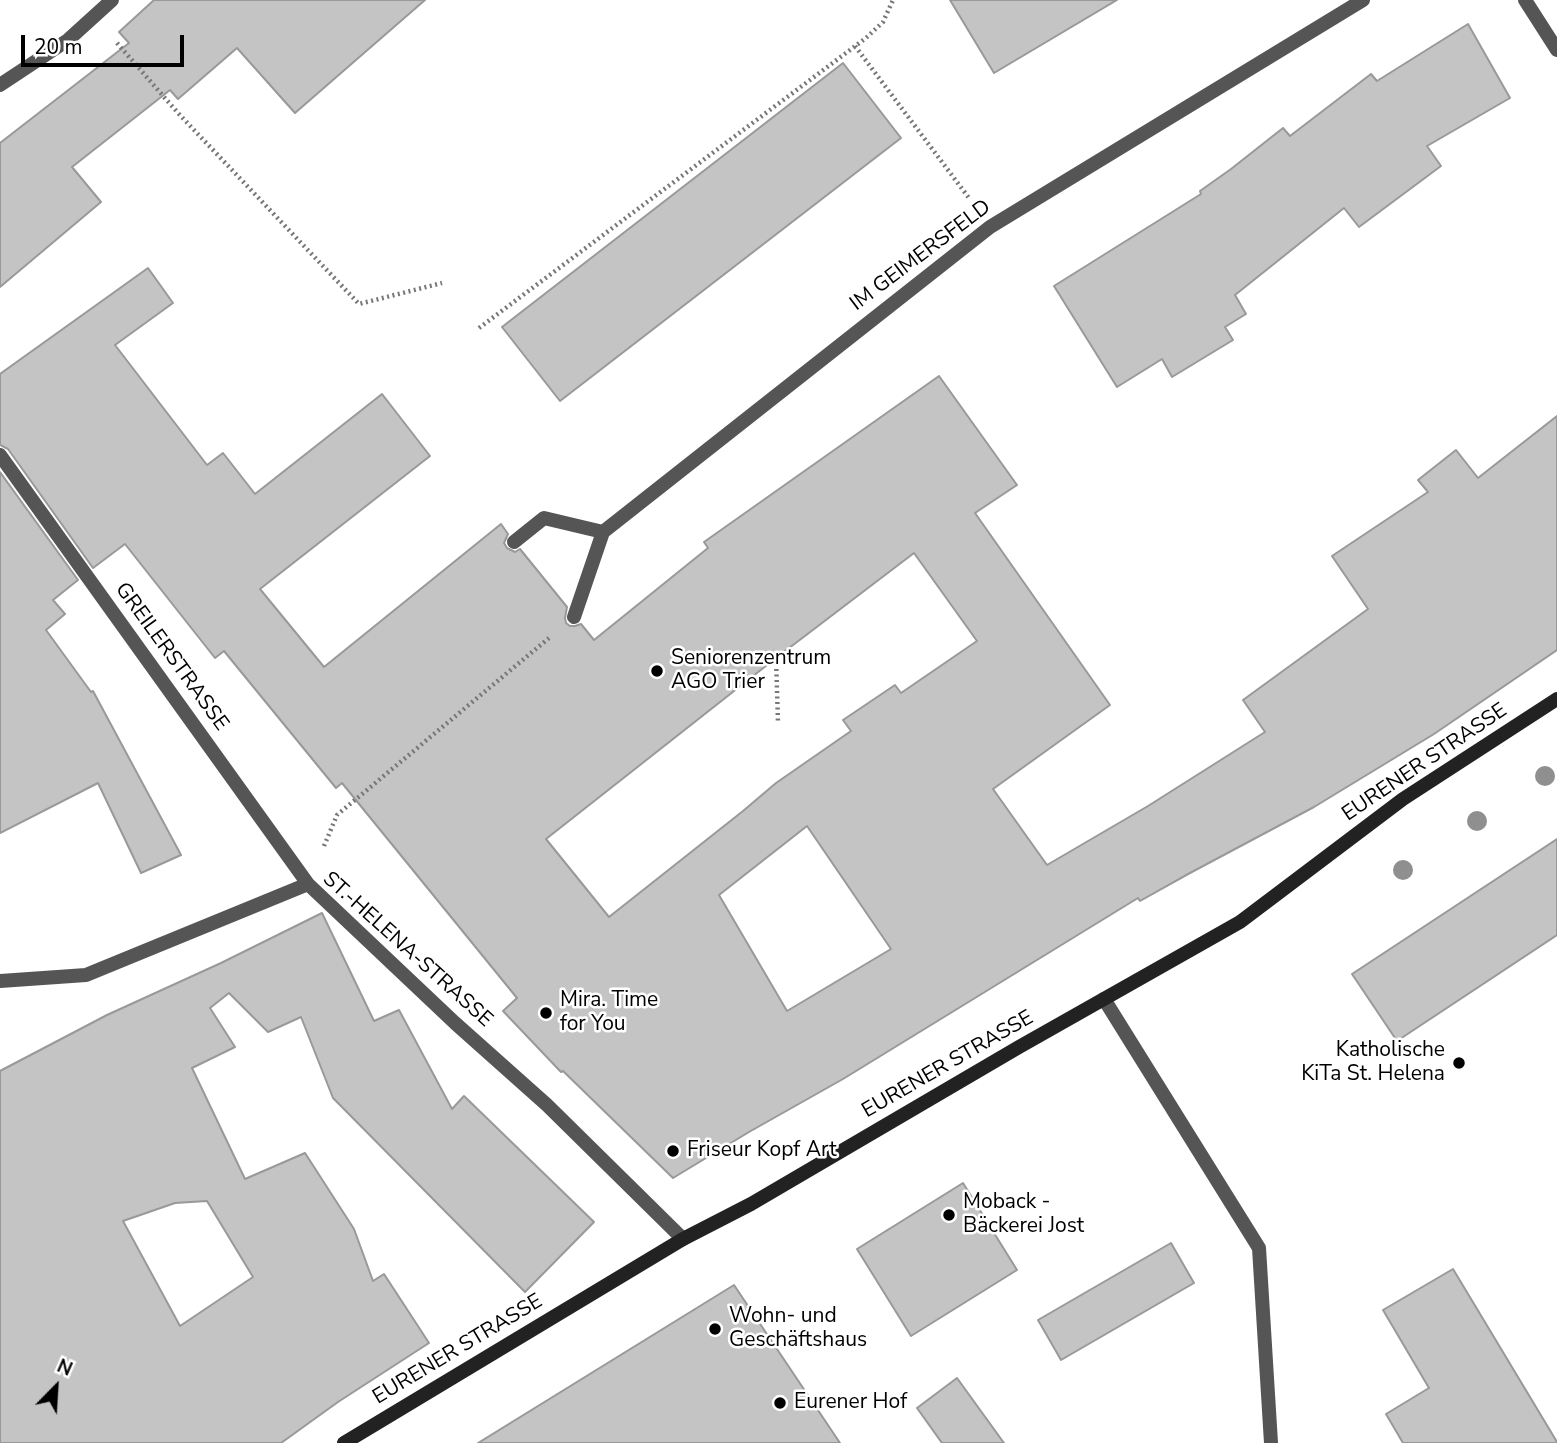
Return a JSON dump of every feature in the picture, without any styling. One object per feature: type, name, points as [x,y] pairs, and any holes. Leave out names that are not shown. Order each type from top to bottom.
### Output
[{"type":"street","points":[[0,85],[68,40],[112,0]]},
{"type":"street","name":"IM GEIMERSFELD","points":[[603,532],[990,226],[1363,0]]},
{"type":"street","points":[[1525,0],[1557,50]]},
{"type":"street","name":"GREILERSTRASSE","points":[[0,455],[308,884]]},
{"type":"street","points":[[514,542],[544,518],[603,532],[574,617]]},
{"type":"street","name":"EURENER STRASSE","points":[[344,1443],[683,1240],[751,1204],[1019,1047],[1240,922],[1403,799],[1557,699]]},
{"type":"street","name":"ST.-HELENA-STRASSE","points":[[0,981],[86,975],[308,884],[455,1023],[547,1105],[683,1240]]},
{"type":"street","points":[[1104,999],[1259,1248],[1271,1443]]},
{"type":"path","points":[[479,328],[855,46],[883,22],[893,0]]},
{"type":"path","points":[[94,16],[178,113],[359,304],[442,283]]},
{"type":"path","points":[[855,46],[990,226]]},
{"type":"path","points":[[308,884],[337,815],[574,617]]},
{"type":"path","points":[[776,658],[778,722]]},
{"type":"building","points":[[154,0],[425,0],[295,113],[237,48],[178,99],[170,90],[72,167],[101,202],[0,287],[0,143],[129,43],[119,32]]},
{"type":"building","points":[[950,0],[1117,0],[994,73]]},
{"type":"building","points":[[1468,24],[1510,98],[1427,146],[1441,166],[1359,227],[1344,208],[1235,295],[1246,314],[1225,327],[1233,340],[1172,377],[1162,359],[1117,387],[1054,286],[1201,194],[1200,191],[1283,128],[1290,136],[1371,74],[1377,81]]},
{"type":"building","points":[[843,63],[901,138],[560,401],[502,327]]},
{"type":"building","points":[[148,268],[173,303],[115,345],[207,465],[223,453],[255,494],[382,394],[430,456],[260,589],[324,667],[501,524],[508,534],[504,543],[507,548],[515,552],[520,549],[567,607],[566,623],[570,626],[581,624],[594,640],[708,548],[704,542],[939,376],[1017,485],[975,513],[1110,705],[993,789],[1047,865],[1148,806],[1265,732],[1243,700],[1368,609],[1332,556],[1428,492],[1418,480],[1456,450],[1478,478],[1557,416],[1557,650],[1434,734],[1314,807],[1140,901],[1138,898],[843,1079],[673,1178],[563,1071],[561,1072],[503,1011],[517,998],[342,783],[336,788],[224,651],[215,658],[125,544],[93,568],[8,449],[0,445],[0,374]],"holes":[[[914,553],[977,641],[901,693],[895,685],[843,720],[851,731],[776,783],[609,917],[546,839]],[[807,826],[891,949],[787,1011],[719,895]]]},
{"type":"building","points":[[0,472],[78,580],[53,600],[65,614],[46,630],[91,692],[93,691],[181,855],[141,873],[98,783],[0,833]]},
{"type":"building","points":[[1557,839],[1557,935],[1397,1041],[1352,974]]},
{"type":"building","points":[[322,913],[374,1021],[399,1010],[452,1109],[464,1096],[594,1222],[525,1292],[333,1098],[301,1017],[268,1032],[229,993],[210,1008],[235,1047],[192,1068],[245,1179],[305,1153],[354,1229],[373,1281],[384,1274],[429,1343],[281,1443],[0,1443],[0,1071],[107,1015]],"holes":[[[207,1201],[253,1277],[180,1326],[123,1221],[175,1203]]]},
{"type":"building","points":[[963,1183],[1017,1270],[911,1336],[857,1249]]},
{"type":"building","points":[[1171,1243],[1194,1283],[1061,1360],[1038,1320]]},
{"type":"building","points":[[1453,1269],[1557,1443],[1403,1443],[1386,1414],[1429,1388],[1383,1310]]},
{"type":"building","name":"Wohn- und Geschäftshaus","points":[[734,1285],[840,1443],[478,1443]]},
{"type":"building","points":[[957,1378],[1004,1443],[942,1443],[917,1408]]},
{"type":"place","name":"Seniorenzentrum AGO Trier","points":[[657,671]]},
{"type":"place","name":"Mira. Time for You","points":[[546,1013]]},
{"type":"place","name":"Katholische KiTa St. Helena","points":[[1459,1063]]},
{"type":"place","name":"Friseur Kopf Art","points":[[673,1151]]},
{"type":"place","name":"Moback - Bäckerei Jost","points":[[949,1215]]},
{"type":"place","name":"Wohn- und Geschäftshaus","points":[[715,1329]]},
{"type":"place","name":"Eurener Hof","points":[[780,1403]]}]
